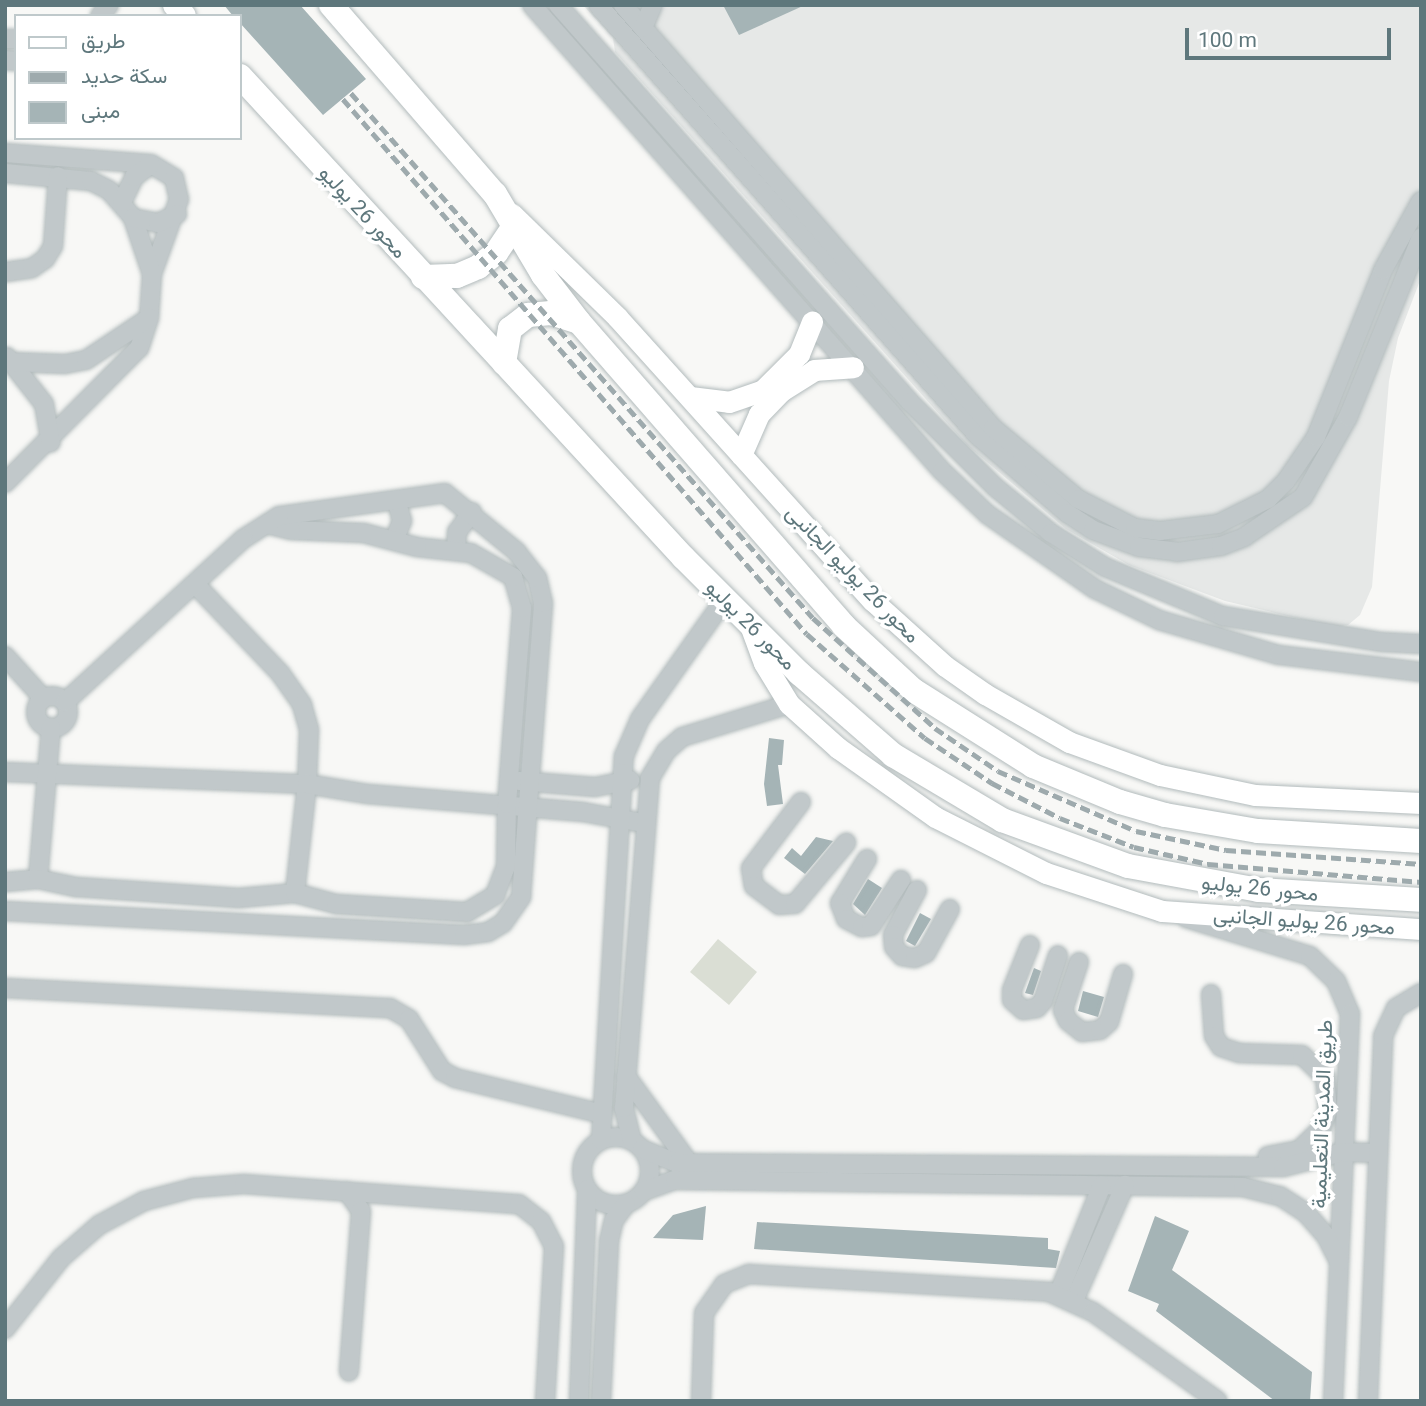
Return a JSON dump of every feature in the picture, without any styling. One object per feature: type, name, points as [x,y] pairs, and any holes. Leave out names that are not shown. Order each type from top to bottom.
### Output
[{"type":"highway","points":[[331,5],[508,215],[543,275],[579,322],[844,626],[914,690],[991,744],[1076,785],[1166,815],[1258,831],[1421,841]]},
{"type":"highway","name":"محور 26 يوليو","points":[[242,78],[423,277],[750,625],[893,755],[1002,820],[1128,866],[1191,881],[1421,900]]},
{"type":"highway","points":[[423,277],[457,276],[478,267],[496,253],[508,215]]},
{"type":"highway","points":[[504,363],[510,329],[528,315],[551,313],[579,322]]},
{"type":"main road","name":"محور 26 يوليو الجانبى","points":[[508,215],[565,263],[908,635],[985,694],[1058,737],[1126,764],[1207,787],[1255,795],[1421,803]]},
{"type":"main road","points":[[690,397],[729,402],[763,390],[799,354],[812,321]]},
{"type":"main road","points":[[741,455],[759,414],[781,391],[814,370],[853,367]]},
{"type":"main road","name":"محور 26 يوليو الجانبى","points":[[750,625],[764,663],[789,704],[861,766],[989,847],[1104,895],[1162,911],[1421,929]]},
{"type":"street","points":[[531,5],[942,471],[987,514],[1095,589],[1159,620],[1218,639],[1279,654],[1419,672],[1420,644],[1382,642],[1223,616],[1105,567],[1051,533],[995,488],[910,402],[558,5]]},
{"type":"street","points":[[598,5],[699,105],[993,428],[1078,499],[1135,527],[1160,531],[1218,524],[1268,499],[1316,437],[1396,240],[1421,201]]},
{"type":"street","points":[[623,5],[699,105],[978,436],[1067,513],[1093,530],[1139,547],[1177,552],[1221,546],[1244,537],[1303,497],[1348,417],[1395,295],[1421,237]]},
{"type":"street","points":[[643,29],[653,5]]},
{"type":"street","points":[[5,153],[150,164],[174,178],[179,189],[177,214],[152,274],[149,318],[133,358],[51,442],[5,483]]},
{"type":"street","points":[[122,202],[134,177],[150,164]]},
{"type":"street","points":[[5,173],[58,176],[100,184],[122,202],[133,218],[152,274]]},
{"type":"street","points":[[5,272],[32,268],[45,259],[53,246],[58,176]]},
{"type":"street","points":[[133,218],[158,223],[177,214]]},
{"type":"street","points":[[1375,289],[1395,295]]},
{"type":"street","points":[[8,358],[86,360],[149,318]]},
{"type":"street","points":[[8,358],[44,404],[51,442]]},
{"type":"street","points":[[5,911],[464,935],[488,932],[503,923],[521,897],[530,806],[543,603],[528,564],[472,512],[445,493],[419,494],[397,502],[310,509],[279,516],[243,539],[65,702]]},
{"type":"street","points":[[394,540],[402,520],[397,502]]},
{"type":"street","points":[[456,551],[457,532],[472,512]]},
{"type":"street","points":[[5,882],[38,879],[76,887],[258,899],[295,893],[336,904],[467,912],[483,906],[503,882],[520,592],[503,568],[456,551],[364,533],[291,530],[267,524]]},
{"type":"street","points":[[195,583],[281,673],[302,705],[309,730],[307,784],[295,893]]},
{"type":"street","points":[[601,1140],[622,781],[633,731],[725,599]]},
{"type":"street","points":[[1380,669],[1382,642]]},
{"type":"street","points":[[5,656],[43,698]]},
{"type":"street","points":[[51,728],[36,716],[43,698],[51,695],[65,702]]},
{"type":"street","points":[[51,728],[66,720],[65,702]]},
{"type":"street","points":[[644,1191],[650,1174],[624,1118],[643,823],[650,778],[666,751],[682,737],[789,704]]},
{"type":"street","points":[[38,879],[51,728]]},
{"type":"street","points":[[5,772],[307,784],[368,794],[530,806],[643,823]]},
{"type":"street","points":[[509,779],[595,787],[650,778]]},
{"type":"street","points":[[801,802],[751,868],[754,886],[779,905],[795,904],[846,843]]},
{"type":"street","points":[[867,859],[840,903],[846,919],[862,927],[874,923],[901,880]]},
{"type":"street","points":[[75,916],[70,903],[76,887]]},
{"type":"street","points":[[917,890],[893,934],[894,947],[902,956],[915,958],[926,953],[950,909]]},
{"type":"street","points":[[255,925],[261,910],[258,899]]},
{"type":"street","points":[[335,930],[331,914],[336,904]]},
{"type":"street","name":"طريق المدينة التعليمية","points":[[1162,911],[1294,948],[1310,956],[1336,981],[1344,997],[1351,1032],[1343,1152],[1333,1401]]},
{"type":"street","points":[[1030,945],[1012,990],[1012,1000],[1023,1010],[1040,1005],[1058,955]]},
{"type":"street","points":[[1079,962],[1063,1010],[1068,1021],[1082,1032],[1100,1030],[1109,1022],[1122,974]]},
{"type":"street","points":[[5,989],[390,1008],[410,1019],[435,1060],[455,1077],[603,1114]]},
{"type":"street","points":[[1368,1401],[1374,1153],[1385,1026],[1396,1008],[1421,993]]},
{"type":"street","points":[[1211,994],[1213,1029],[1221,1046],[1233,1053],[1302,1055],[1319,1067],[1328,1087],[1325,1120],[1307,1145],[1289,1155],[1250,1156],[1243,1167]]},
{"type":"street","points":[[626,1076],[689,1163]]},
{"type":"street","points":[[579,1401],[587,1189],[582,1165],[588,1151],[601,1140],[616,1137],[637,1145],[664,1161],[689,1163],[1243,1167],[1297,1166],[1343,1152],[1374,1153]]},
{"type":"street","points":[[1192,1167],[1193,1186]]},
{"type":"street","points":[[601,1401],[609,1241],[614,1220],[626,1204],[644,1191],[675,1180],[1243,1187],[1280,1196],[1317,1224],[1339,1262]]},
{"type":"street","points":[[5,1329],[61,1258],[99,1225],[144,1201],[193,1188],[244,1184],[519,1204],[541,1221],[554,1245],[545,1401]]},
{"type":"street","points":[[1066,1298],[1102,1185]]},
{"type":"street","points":[[1066,1298],[1125,1185]]},
{"type":"street","points":[[587,1189],[604,1203],[626,1204]]},
{"type":"street","points":[[347,1191],[361,1212],[349,1372]]},
{"type":"street","points":[[361,1212],[379,1193]]},
{"type":"street","points":[[701,1401],[704,1312],[717,1290],[740,1276],[1030,1288],[1066,1298],[1218,1401]]},
{"type":"shaded area","points":[[583,5],[1421,5],[1421,278],[1398,338],[1389,381],[1372,587],[1360,615],[1348,625],[1335,627],[1225,601],[1129,565],[1066,529],[967,445],[615,52],[613,38]]},
{"type":"shaded area","points":[[718,939],[757,972],[729,1005],[690,972]]},
{"type":"building","points":[[224,5],[300,5],[366,79],[323,115],[242,25],[242,14],[231,14]]},
{"type":"building","points":[[723,5],[805,5],[739,35]]},
{"type":"building","points":[[769,738],[784,740],[782,765],[778,765],[783,804],[767,806],[764,784]]},
{"type":"building","points":[[816,837],[833,841],[805,874],[784,858],[792,848],[801,856]]},
{"type":"building","points":[[868,879],[882,888],[865,915],[853,904]]},
{"type":"building","points":[[920,913],[931,919],[915,946],[906,941]]},
{"type":"building","points":[[1034,968],[1041,971],[1033,995],[1025,993]]},
{"type":"building","points":[[1083,991],[1104,997],[1098,1017],[1078,1011]]},
{"type":"building","points":[[706,1206],[703,1240],[653,1238],[673,1215]]},
{"type":"building","points":[[1155,1216],[1189,1231],[1172,1270],[1312,1372],[1310,1401],[1275,1401],[1156,1311],[1159,1304],[1128,1291]]},
{"type":"building","points":[[757,1222],[1048,1238],[1048,1249],[1060,1251],[1056,1268],[754,1249]]},
{"type":"railway","points":[[351,93],[813,618],[935,728],[998,771],[1136,831],[1226,850],[1421,864]]},
{"type":"railway","points":[[343,99],[807,634],[925,738],[992,783],[1060,818],[1134,847],[1208,864],[1421,882]]}]
